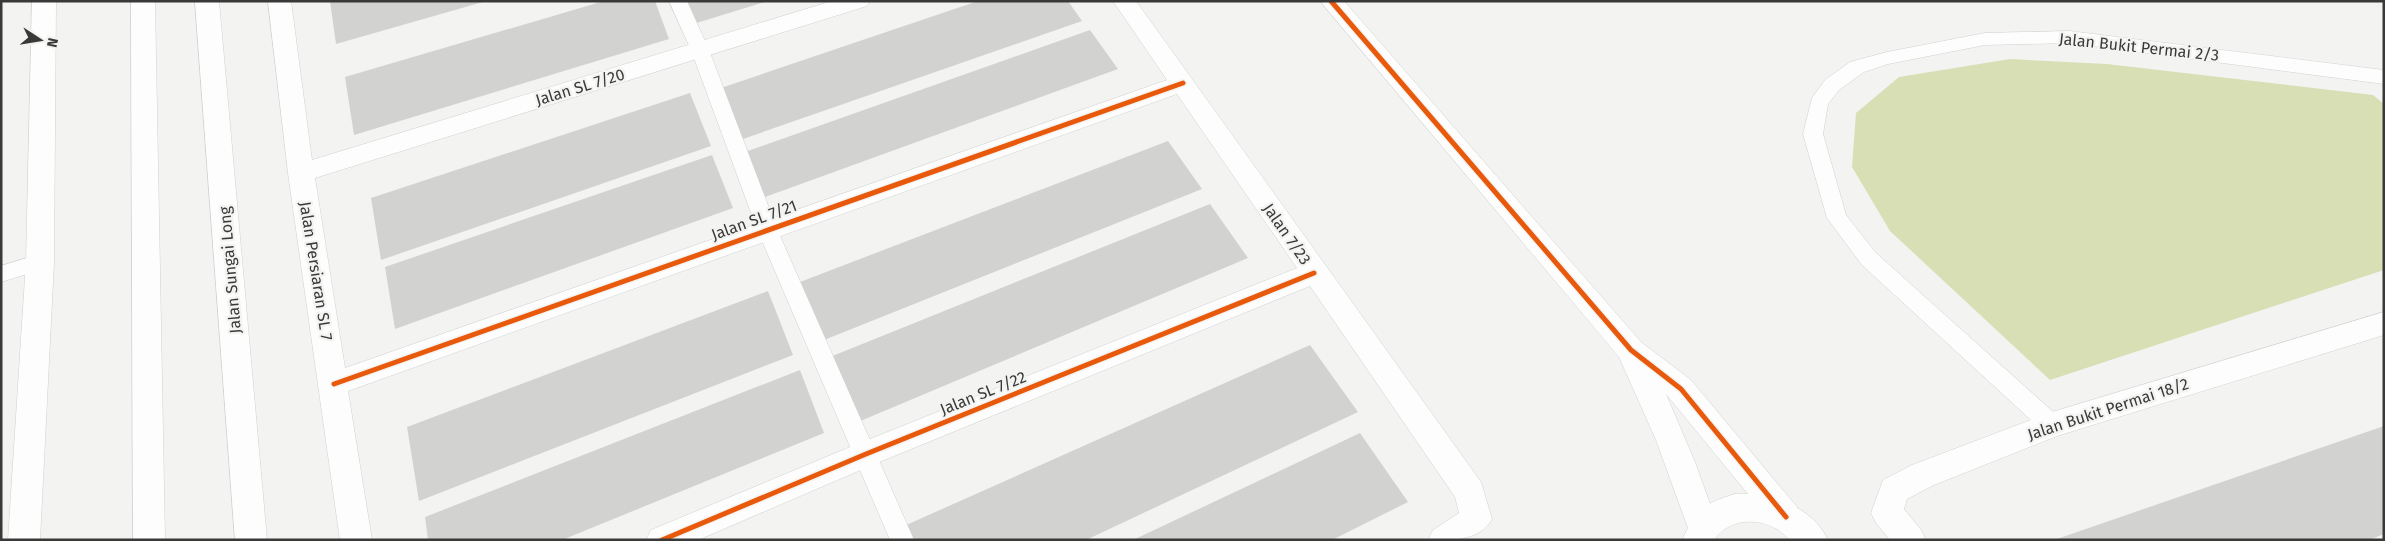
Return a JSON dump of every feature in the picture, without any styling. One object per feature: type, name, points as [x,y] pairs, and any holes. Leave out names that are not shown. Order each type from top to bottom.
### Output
[{"type":"street","points":[[24,540],[40,262],[44,1]]},
{"type":"street","points":[[143,1],[149,540]]},
{"type":"street","name":"Jalan Sungai Long","points":[[207,1],[251,540]]},
{"type":"street","name":"Jalan Persiaran SL 7","points":[[279,1],[301,172],[356,540]]},
{"type":"street","name":"Jalan SL 7/20","points":[[301,172],[858,1]]},
{"type":"street","name":"Jalan 7/23","points":[[1124,1],[1470,492],[1476,519],[1444,540]]},
{"type":"street","points":[[1331,1],[1631,350],[1681,389],[1786,517],[1802,529],[1812,540]]},
{"type":"street","name":"Jalan SL 7/21","points":[[334,384],[1183,83]]},
{"type":"street","name":"Jalan SL 7/22","points":[[662,540],[866,454],[1314,273]]},
{"type":"street","name":"Jalan Bukit Permai 18/2","points":[[1910,540],[1887,514],[1894,490],[1923,474],[2052,425],[2384,323]]},
{"type":"street","points":[[1631,350],[1665,421],[1686,472],[1701,534]]},
{"type":"street","points":[[1701,534],[1714,517],[1728,509],[1766,510],[1786,517]]},
{"type":"lane","points":[[678,1],[700,50],[767,229],[902,540]]},
{"type":"lane","name":"Jalan Bukit Permai 2/3","points":[[2052,425],[1869,259],[1837,218],[1813,134],[1819,103],[1832,85],[1857,67],[1887,58],[1985,39],[2069,36],[2384,77]]},
{"type":"lane","points":[[1,274],[40,262]]},
{"type":"green space","points":[[2010,59],[2107,64],[2373,95],[2384,104],[2384,270],[2050,380],[1890,231],[1852,167],[1856,113],[1899,77]]},
{"type":"building","points":[[330,1],[483,1],[483,2],[336,44]]},
{"type":"building","points":[[604,1],[655,1],[669,39],[354,135],[345,77]]},
{"type":"building","points":[[680,1],[765,1],[765,2],[690,25]]},
{"type":"building","points":[[978,1],[1068,1],[1082,21],[740,140],[718,89]]},
{"type":"building","points":[[1090,30],[1118,69],[765,197],[745,152]]},
{"type":"building","points":[[690,93],[711,146],[381,260],[371,198]]},
{"type":"building","points":[[1168,141],[1202,189],[824,340],[800,282]]},
{"type":"building","points":[[712,155],[733,208],[395,329],[385,267]]},
{"type":"building","points":[[1210,204],[1248,258],[858,422],[830,357]]},
{"type":"building","points":[[768,291],[793,355],[419,501],[407,427]]},
{"type":"building","points":[[1310,345],[1358,412],[1086,540],[910,540],[904,526]]},
{"type":"building","points":[[800,370],[824,433],[562,540],[428,540],[425,517]]},
{"type":"building","points":[[2384,426],[2384,534],[2369,540],[2054,540]]},
{"type":"building","points":[[1360,433],[1408,502],[1332,540],[1133,540]]},
{"type":"cycle path","points":[[1331,1],[1631,350],[1681,389],[1786,517]]},
{"type":"cycle path","points":[[334,384],[1183,83]]},
{"type":"cycle path","points":[[662,540],[866,454],[1314,273]]}]
